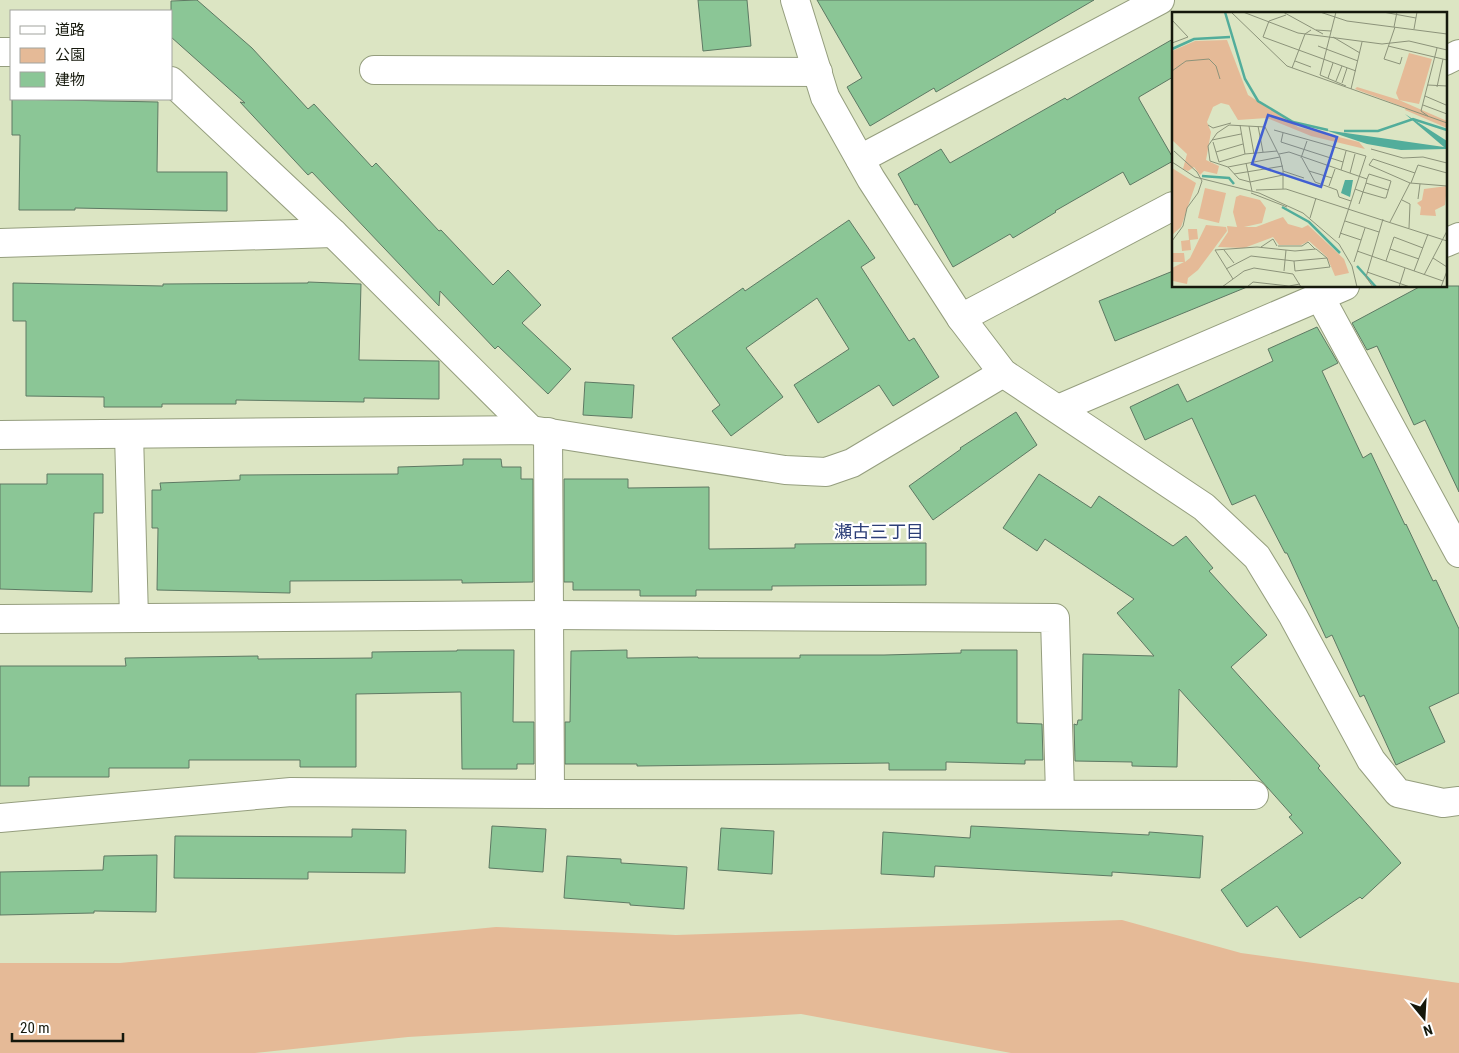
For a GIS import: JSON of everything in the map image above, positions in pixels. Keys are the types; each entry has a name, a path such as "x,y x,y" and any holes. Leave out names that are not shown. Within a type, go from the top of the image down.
{"street":[{"path":"795,0 825,97 871,179 961,318 1003,373 1204,507 1257,556 1293,616 1371,760 1398,793 1443,804 1459,801"},
{"path":"860,159 1160,0"},
{"path":"1446,60 1459,54"},
{"path":"374,70 818,72"},
{"path":"172,82 540,431 549,615 550,794"},
{"path":"961,318 1172,207"},
{"path":"0,243 333,233"},
{"path":"1446,243 1459,237"},
{"path":"1058,409 1340,288"},
{"path":"1320,297 1459,553"},
{"path":"0,435 540,431 785,470 826,472 852,463 1003,373"},
{"path":"130,434 134,618"},
{"path":"0,619 549,615 1055,618 1060,794"},
{"path":"0,818 291,792 1254,795"}],"green space":[{"path":"1122,920 1241,953 1459,983 1459,1053 1011,1053 801,1014 408,1037 255,1053 0,1053 0,963 120,963 496,927 676,935"}],"building":[{"path":"197,0 252,48 308,109 314,104 372,167 376,163 439,231 441,230 493,285 508,270 541,305 522,323 571,369 548,394 498,346 495,349 440,291 439,306 312,172 308,175 240,102 245,103 172,38 171,1"},
{"path":"698,0 747,0 751,46 703,51"},
{"path":"817,0 1094,0 936,92 934,88 870,126 847,87 862,78"},
{"path":"1172,40 1172,78 1139,97 1139,99 1172,156 1172,162 1130,185 1123,172 1055,211 1013,238 1010,234 953,267 898,174 941,149 950,163 1065,98 1067,100"},
{"path":"12,100 158,102 157,172 227,172 227,211 75,208 75,210 19,210 20,135 12,135"},
{"path":"849,220 875,258 861,267 909,341 914,338 939,377 893,406 879,385 818,423 794,385 849,349 817,298 746,348 783,397 731,436 712,411 720,405 672,338 743,288 745,291"},
{"path":"1172,271 1172,288 1245,288 1115,341 1099,301"},
{"path":"308,282 361,284 359,360 439,361 439,399 364,398 364,402 236,400 236,404 162,404 162,407 104,407 104,397 26,396 26,321 13,321 13,283 163,286 163,284"},
{"path":"1459,286 1459,492 1425,420 1414,425 1377,346 1367,350 1352,323 1417,288"},
{"path":"1317,327 1338,363 1322,371 1363,458 1371,453 1433,581 1436,580 1459,629 1459,693 1429,707 1445,742 1396,765 1364,695 1360,697 1332,635 1326,638 1287,553 1285,553 1255,495 1232,505 1192,418 1145,440 1130,407 1178,384 1187,402 1273,361 1268,349"},
{"path":"585,382 634,385 632,418 583,415"},
{"path":"1016,412 1037,445 933,520 909,486 960,448"},
{"path":"463,459 501,459 502,467 521,467 521,479 533,479 533,582 462,583 462,580 290,581 290,593 157,590 158,528 152,528 152,490 161,490 160,483 240,480 240,475 398,474 398,467 463,465"},
{"path":"47,474 103,474 103,513 94,513 92,592 0,589 0,484 47,484"},
{"path":"1039,474 1091,508 1099,496 1173,546 1186,536 1213,568 1209,571 1267,635 1231,667 1320,766 1318,768 1401,863 1362,899 1360,897 1300,938 1277,906 1247,927 1221,890 1303,833 1289,817 1292,815 1179,689 1177,767 1132,766 1132,762 1075,761 1074,724 1077,725 1078,720 1082,720 1083,654 1154,656 1117,613 1134,599 1045,539 1037,551 1003,528"},
{"path":"564,479 628,479 628,488 709,487 709,549 795,548 795,544 926,543 926,585 772,586 772,590 696,590 696,596 640,596 640,590 573,590 573,582 564,582"},
{"path":"514,650 513,722 534,722 534,764 517,764 517,769 462,769 461,692 356,694 356,767 300,767 300,760 189,760 189,768 109,768 109,777 29,777 29,786 0,786 0,666 126,666 125,658 258,656 258,659 372,658 372,652"},
{"path":"627,650 627,658 800,658 800,655 884,655 961,653 961,650 1017,650 1017,723 1042,724 1043,760 1025,760 1025,764 946,762 946,770 889,770 889,763 637,766 637,764 565,764 565,722 570,722 571,651"},
{"path":"492,826 546,829 543,872 489,868"},
{"path":"971,826 1149,835 1149,832 1203,836 1200,878 1112,872 1112,876 935,866 934,877 881,874 883,832 970,838"},
{"path":"721,828 774,831 772,874 718,870"},
{"path":"352,829 406,830 405,873 308,872 308,879 174,878 175,836 352,837"},
{"path":"157,855 156,912 94,911 94,913 0,915 0,872 103,870 104,856"},
{"path":"567,856 621,859 621,863 687,867 684,909 564,898"}],"district":[{"name":"瀬古三丁目","path":"879,531"}]}
